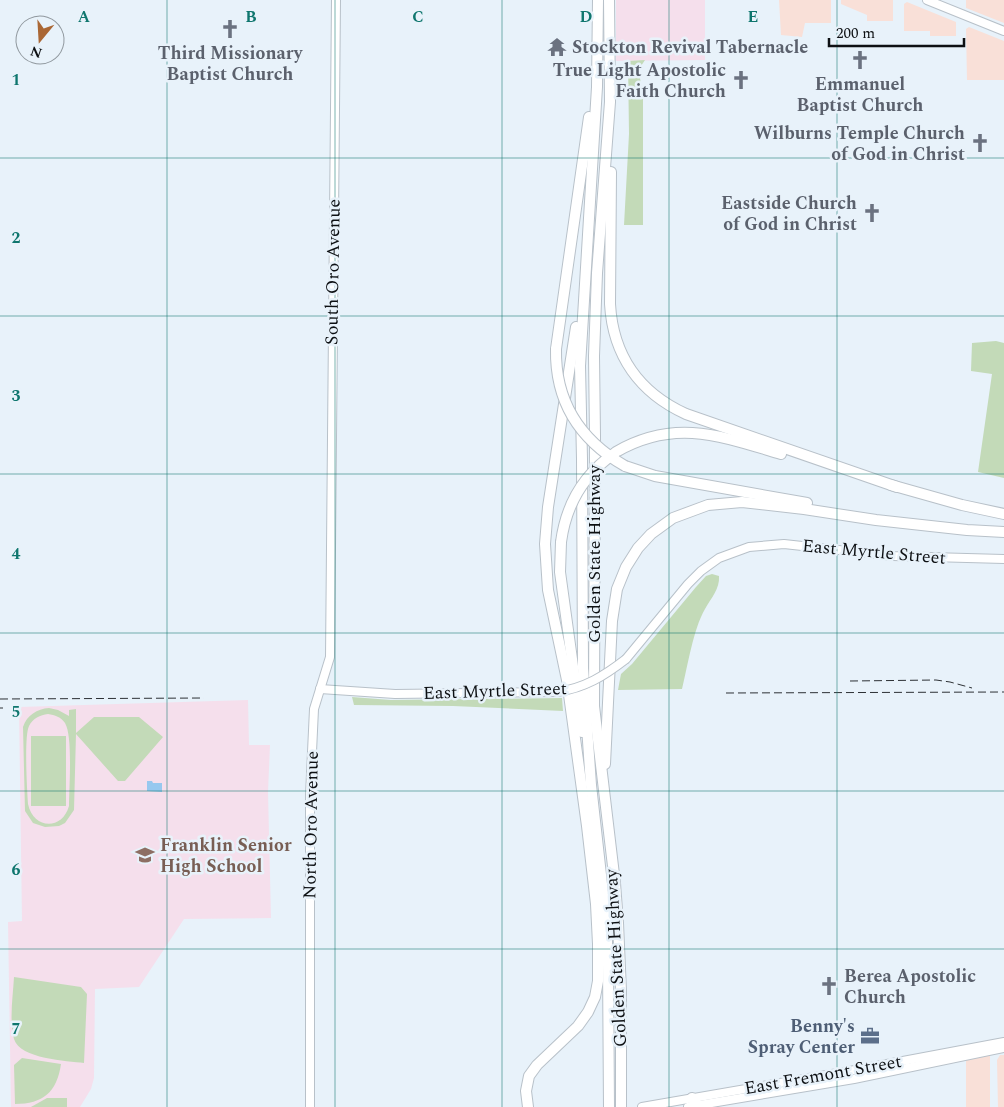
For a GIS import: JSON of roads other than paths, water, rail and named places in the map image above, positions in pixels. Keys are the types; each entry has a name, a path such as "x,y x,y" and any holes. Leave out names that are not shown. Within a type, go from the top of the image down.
{"highway":[{"name":"Golden State Highway","path":"609,0 610,102 596,296 594,356 594,706 619,931 621,1107"},
{"name":"Golden State Highway","path":"598,5 595,135 580,366 584,668 591,785 607,928 609,1107"},
{"path":"598,5 589,122 556,349 556,365 560,386 570,413 588,438 605,454 625,466 655,476 918,524"},
{"path":"610,102 612,134 611,314 618,344 635,375 660,400 686,414 897,486"},
{"path":"528,1107 526,1092 529,1076 537,1065 578,1026 588,1012 595,997 598,981 596,904 587,826 567,680 548,590 545,544 548,506 577,320 579,310 583,306"},
{"path":"590,759 581,730 560,572 561,542 567,516 578,491 595,470 616,452 635,442 662,434 695,432 748,444 962,505 1004,514"},
{"path":"603,790 607,686 617,589 626,567 638,548 651,534 666,523 683,513 708,505 730,502 804,509 876,520 1003,532"},
{"path":"621,1086 626,1107"}],"street":[{"name":"South Oro Avenue","path":"331,545 336,0"},
{"path":"927,0 1004,31"},
{"name":"East Myrtle Street","path":"320,689 395,694 557,692 575,688 600,678 626,659 698,574 719,558 749,546 784,544 894,556 1004,559"},
{"name":"North Oro Avenue","path":"310,1107 310,795 314,709 330,657 331,545"},
{"name":"East Fremont Street","path":"814,1082 1004,1042"},
{"name":"East Fremont Street","path":"642,1107 693,1105 1004,1048"}],"water":[{"path":"147,781 162,783 162,792 147,791"}],"railway":[{"path":"850,681 936,680 972,688"},
{"path":"726,693 1004,692"},
{"path":"0,699 204,698"}],"place":[{"name":"Third Missionary Baptist Church","path":"230,29"},
{"name":"Stockton Revival Tabernacle","path":"557,47"},
{"name":"Emmanuel Baptist Church","path":"860,60"},
{"name":"True Light Apostolic Faith Church","path":"741,80"},
{"name":"Wilburns Temple Church of God in Christ","path":"980,143"},
{"name":"Eastside Church of God in Christ","path":"872,213"},
{"name":"Franklin Senior High School","path":"145,855"},
{"name":"Berea Apostolic Church","path":"829,986"},
{"name":"Benny's Spray Center","path":"870,1036"}]}
